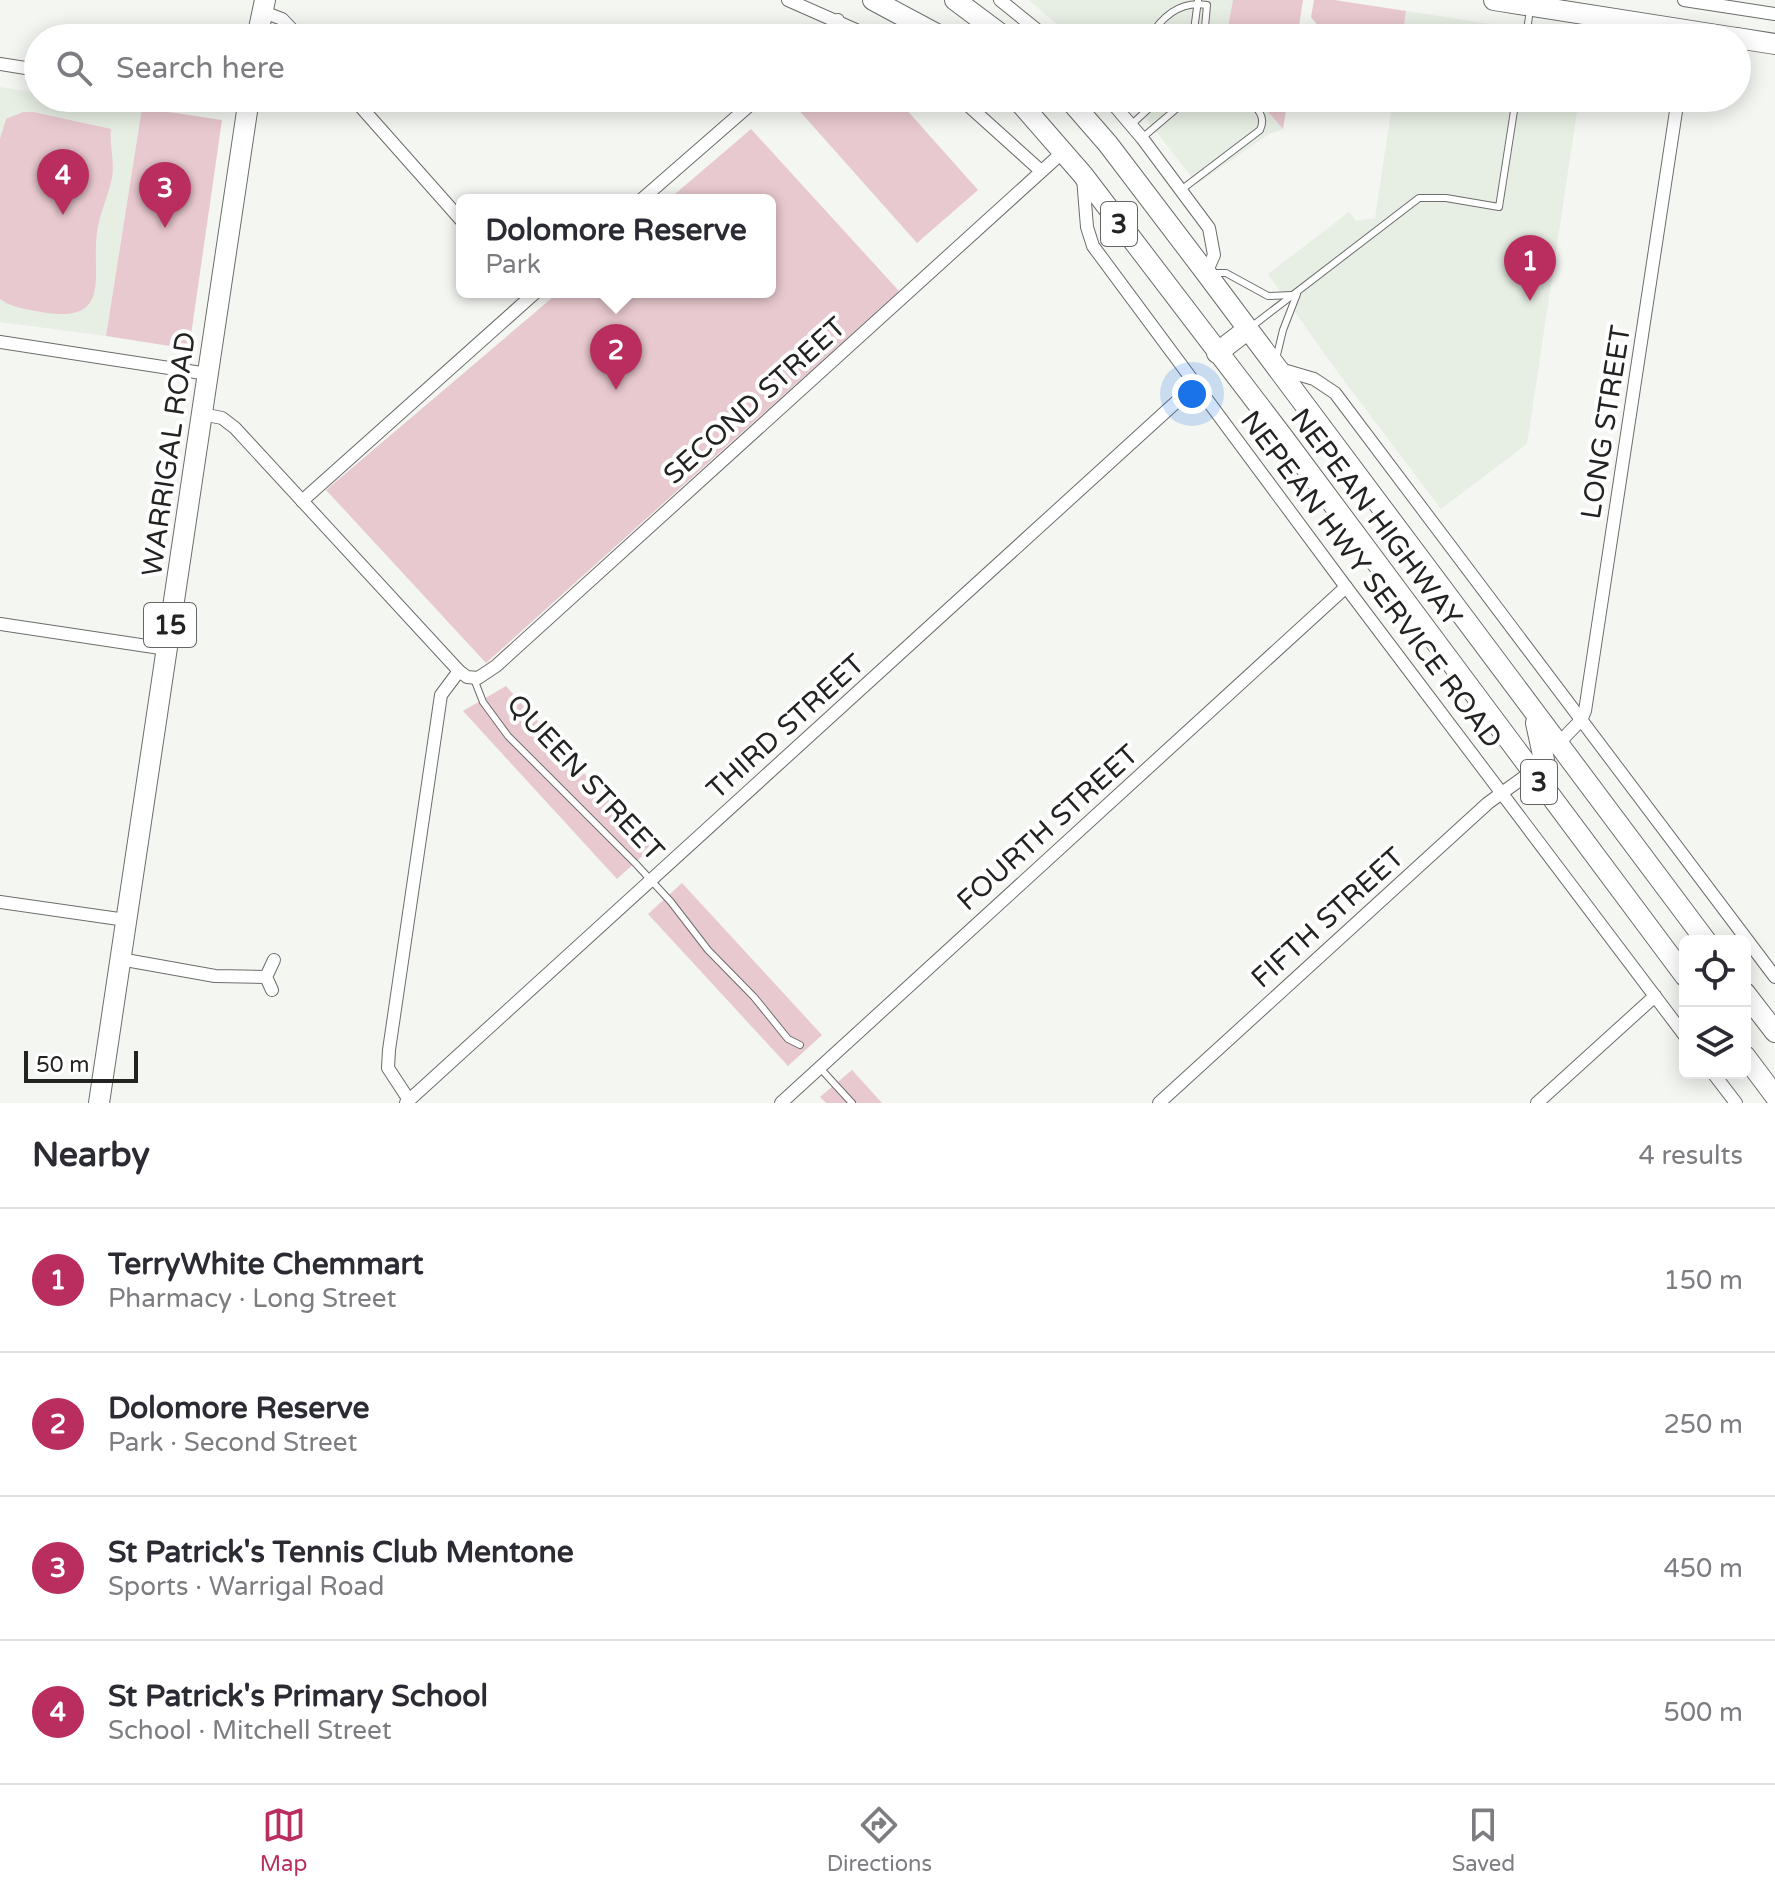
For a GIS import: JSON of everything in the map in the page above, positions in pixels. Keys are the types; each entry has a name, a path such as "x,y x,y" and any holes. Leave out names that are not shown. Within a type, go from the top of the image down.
{"main road":[{"path":"873,0 918,24"},
{"path":"955,0 987,24"},
{"path":"1494,0 1632,24"},
{"path":"259,24 261,4"},
{"path":"1751,40 1775,44"},
{"name":"WARRIGAL ROAD","path":"99,1103 246,112"},
{"name":"NEPEAN HIGHWAY","path":"1029,112 1083,175 1283,437 1679,968"},
{"name":"NEPEAN HIGHWAY","path":"1080,112 1206,273 1701,935"},
{"path":"1217,353 1248,329"},
{"path":"1531,772 1544,760 1533,712"},
{"path":"1751,1001 1775,1032"},
{"path":"1751,1064 1775,1096"}],"street":[{"path":"788,0 846,24"},
{"path":"1000,0 1029,24"},
{"path":"1684,0 1775,14"},
{"path":"261,4 287,24"},
{"path":"835,24 838,20"},
{"path":"0,64 24,68"},
{"path":"365,112 456,214"},
{"path":"648,194 742,112"},
{"path":"976,112 1041,171"},
{"path":"1120,112 1211,234 1214,257 1206,273"},
{"name":"LONG STREET","path":"1581,720 1590,680 1676,112"},
{"name":"SECOND STREET","path":"474,679 496,666 1064,151"},
{"name":"NEPEAN HWY SERVICE ROAD","path":"1083,175 1087,227 1093,246 1679,1028"},
{"path":"302,501 526,298"},
{"path":"0,342 208,374"},
{"name":"NEPEAN HWY SERVICE ROAD","path":"1276,367 1314,379 1335,393 1775,977"},
{"name":"THIRD STREET","path":"408,1101 1196,384"},
{"name":"QUEEN STREET","path":"202,414 230,422 459,671 474,679"},
{"name":"FOURTH STREET","path":"781,1103 1346,587"},
{"path":"0,624 167,649"},
{"path":"408,1101 388,1068 389,1050 441,695 459,671"},
{"path":"1558,744 1581,720"},
{"name":"FIFTH STREET","path":"1159,1103 1501,791 1531,772"},
{"path":"0,902 126,920"},
{"path":"120,959 215,976 266,977"},
{"path":"272,990 266,977 274,960"},
{"path":"1537,1103 1655,996"},
{"path":"1718,1079 1736,1103"}],"lane":[{"path":"1159,24 1171,6 1178,2 1201,1 1207,5 1206,24"},
{"path":"1196,24 1201,1"},
{"path":"1528,24 1531,6"},
{"path":"1131,125 1145,112"},
{"path":"1142,138 1173,112"},
{"path":"1181,190 1260,130 1263,124 1258,112"},
{"path":"1248,329 1419,198 1446,198 1499,207 1514,112"},
{"path":"1206,273 1226,273 1268,296 1295,293"},
{"path":"1276,367 1283,330 1295,293"},
{"name":"QUEEN STREET","path":"474,679 483,702 508,736 570,795 651,880 708,950 754,997 788,1039 800,1045"},
{"path":"820,1068 852,1103"}],"shaded area":[{"path":"1029,0 1233,0 1229,24 1057,24"},
{"path":"1233,0 1303,0 1299,24 1229,24"},
{"path":"1314,0 1406,11 1404,24 1316,24 1311,17"},
{"path":"1406,11 1490,24 1404,24"},
{"path":"0,87 24,91 24,112 141,112 106,336 0,322"},
{"path":"23,112 111,129 113,172 97,232 94,293 89,304 80,311 64,314 41,312 0,299 0,139 6,119"},
{"path":"141,112 169,112 222,120 189,349 106,336"},
{"path":"800,112 908,112 978,190 917,243"},
{"path":"1141,112 1268,112 1283,129 1269,134 1197,184"},
{"path":"1268,112 1286,112 1283,129"},
{"path":"1391,112 1577,112 1527,444 1441,509 1268,274 1349,212 1356,221 1375,218"},
{"path":"751,129 899,291 486,663 326,490 552,298 776,298 776,194 675,194"},
{"path":"506,686 651,848 617,879 463,711"},
{"path":"682,883 822,1035 788,1066 648,914"},
{"path":"852,1070 882,1103 826,1103 820,1097"}],"place":[{"name":"St Patrick's Primary School","path":"63,215"},
{"name":"St Patrick's Tennis Club Mentone","path":"165,228"},
{"name":"TerryWhite Chemmart","path":"1530,301"},
{"name":"Dolomore Reserve","path":"616,390"}]}
